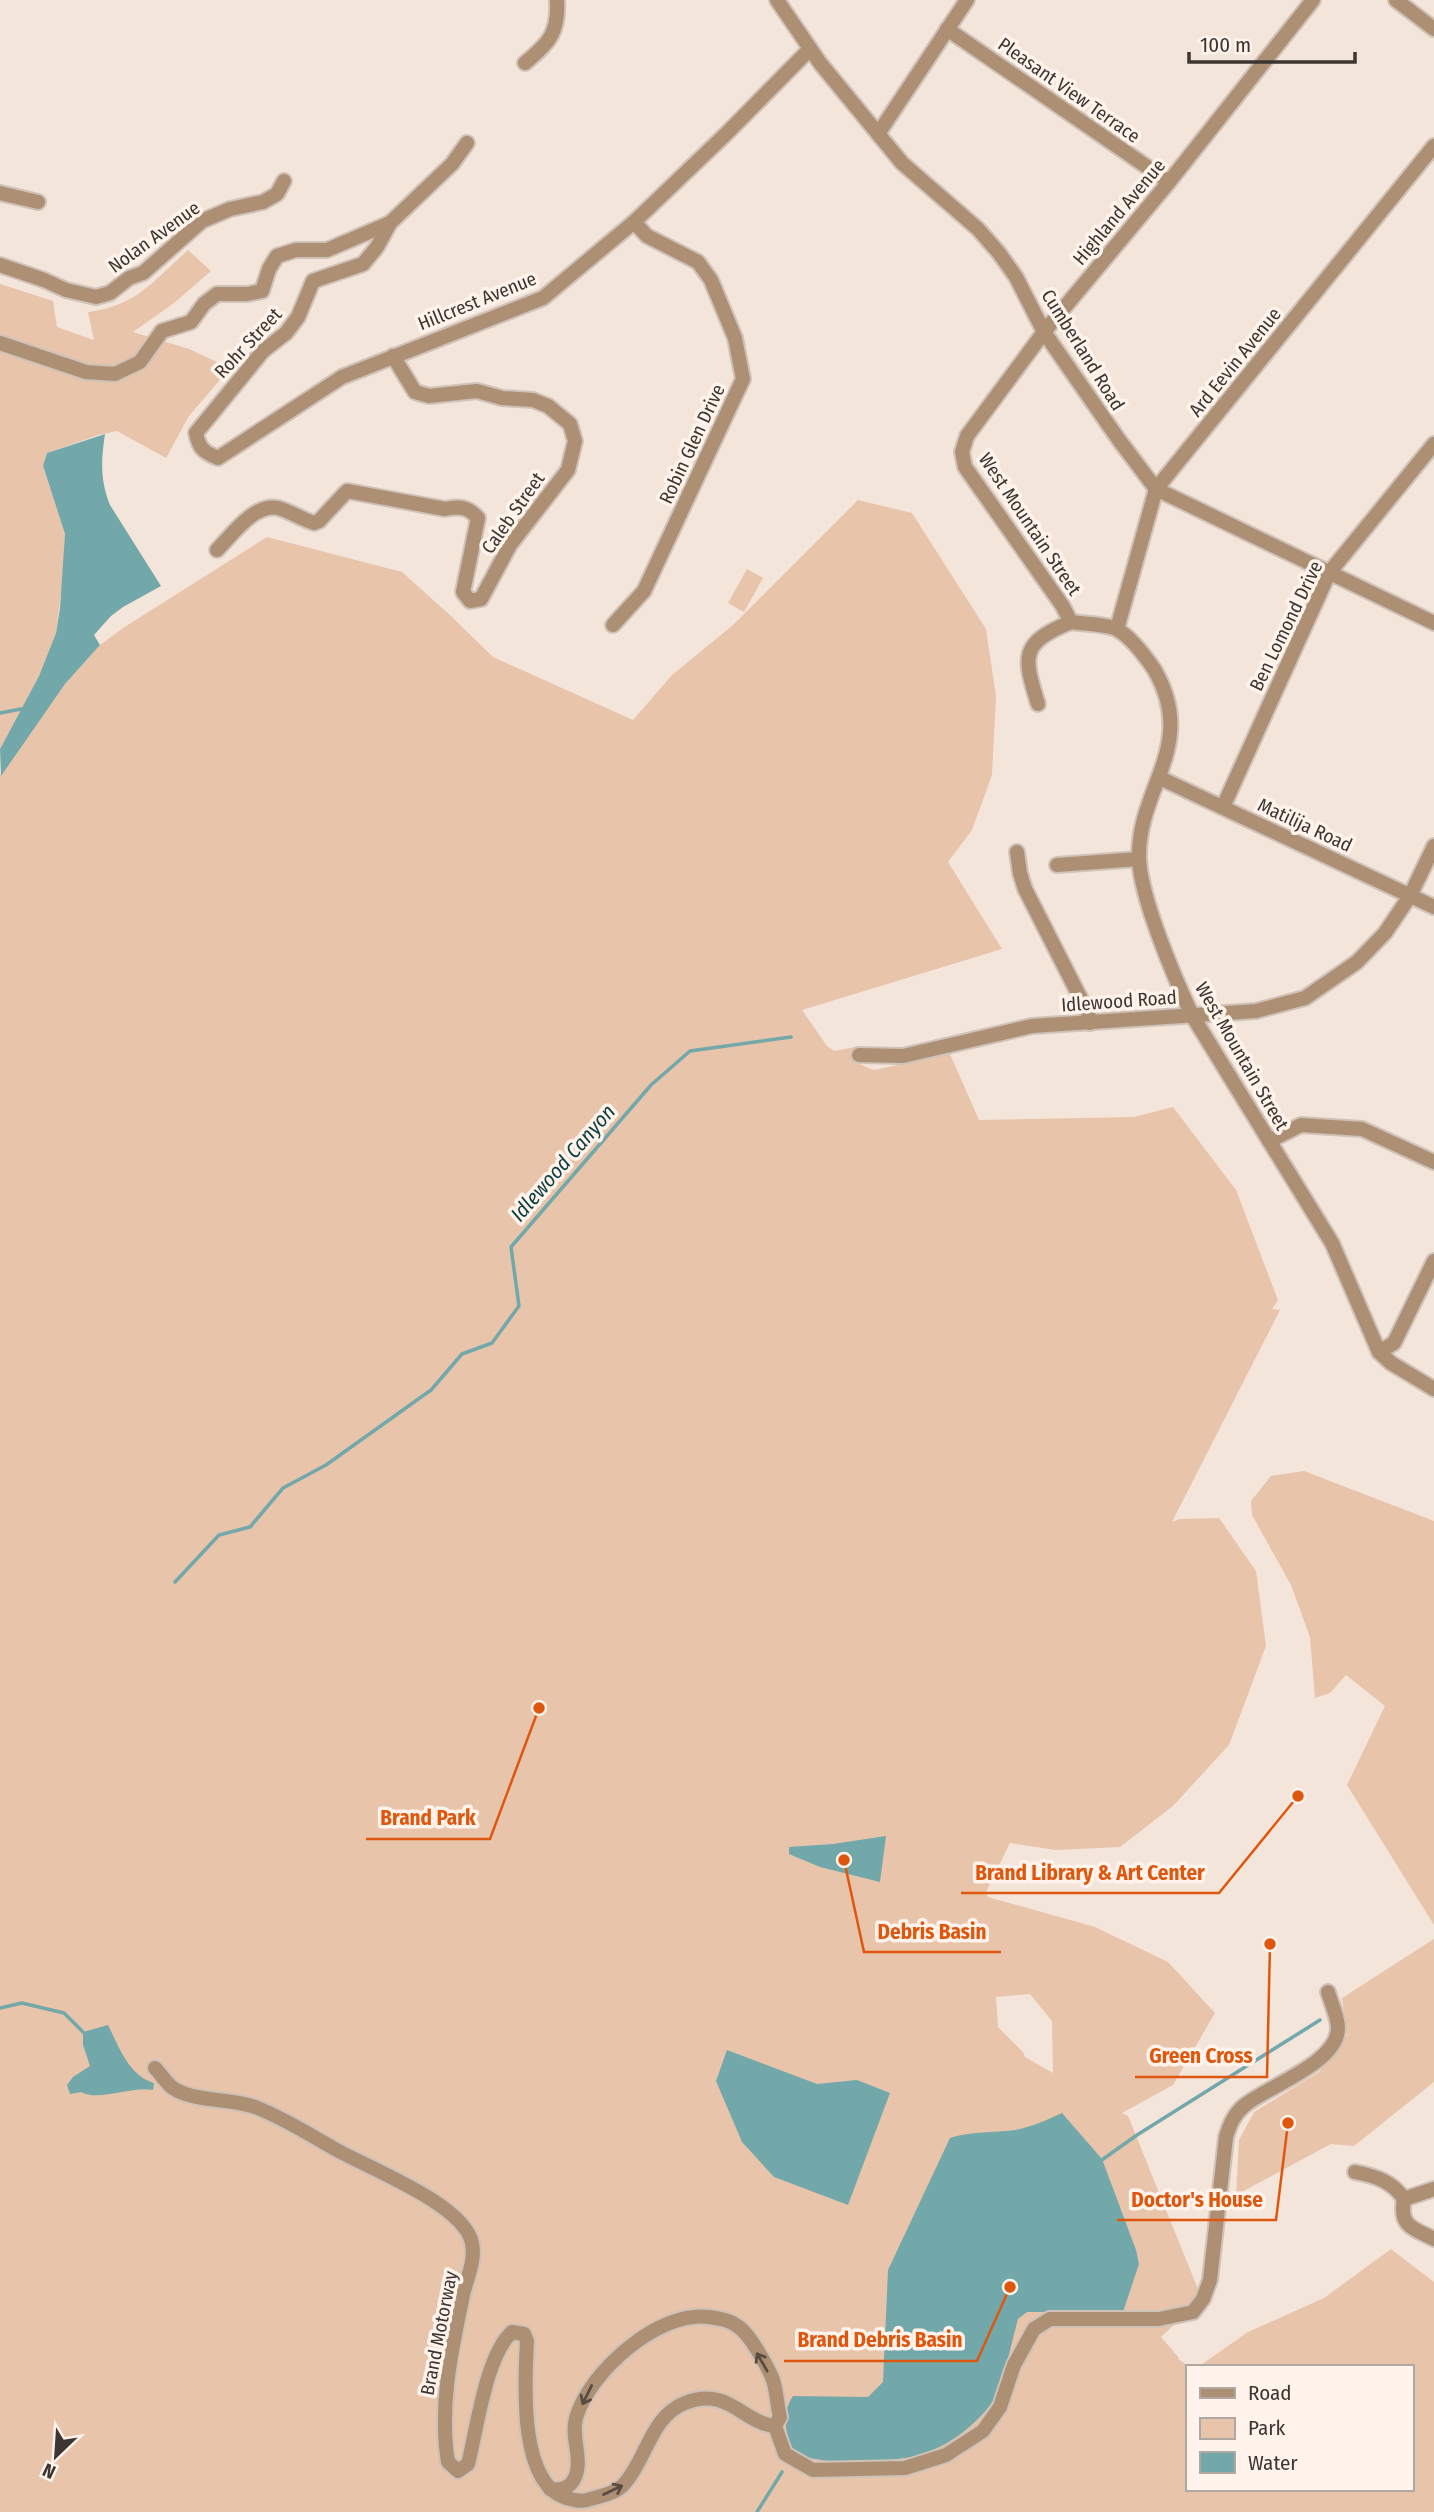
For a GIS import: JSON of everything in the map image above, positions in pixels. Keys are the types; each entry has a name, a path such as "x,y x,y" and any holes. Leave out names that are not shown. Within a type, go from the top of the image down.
{"street":[{"path":"525,63 548,44 556,25 556,0"},
{"name":"Cumberland Road","path":"777,0 810,49 902,163 978,229 999,253 1016,277 1044,332 1156,489 1434,623"},
{"path":"878,134 967,0"},
{"name":"Highland Avenue","path":"962,452 967,436 1044,332 1169,182 1313,0"},
{"path":"1396,0 1434,29"},
{"name":"Pleasant View Terrace","path":"947,29 1169,182"},
{"name":"Hillcrest Avenue","path":"218,458 342,377 543,298 634,222 810,49"},
{"name":"Rohr Street","path":"218,458 204,453 198,444 196,433 263,352 286,333 298,317 313,281 363,264 377,247 390,223 452,164 467,142"},
{"name":"Ard Eevin Avenue","path":"1117,629 1156,489 1434,146"},
{"name":"Nolan Avenue","path":"0,265 66,290 96,297 110,293 129,278 143,272 202,220 230,209 263,202 277,194 284,181"},
{"path":"0,193 38,202"},
{"name":"Robin Glen Drive","path":"613,625 644,592 743,379 735,338 711,280 698,262 648,236 634,222"},
{"path":"0,343 86,372 115,374 140,362 162,331 191,322 204,304 217,294 262,291 269,269 277,256 296,250 327,250 390,223"},
{"name":"Caleb Street","path":"217,550 247,519 267,507 281,509 314,523 347,491 445,509 458,506 470,509 478,519 463,592 470,601 481,599 510,545 568,470 575,441 570,424 554,411 533,400 502,398 477,391 429,396 415,392 393,356"},
{"name":"Ben Lomond Drive","path":"1223,807 1329,573 1434,444"},
{"name":"West Mountain Street","path":"962,452 965,467 1062,605 1071,622 1117,629 1146,656 1165,689 1172,727 1160,778 1147,815 1139,859 1150,908 1192,1015 1332,1243 1379,1352"},
{"path":"1038,704 1027,659 1040,639 1071,622"},
{"name":"Matilija Road","path":"1160,778 1434,907"},
{"name":"Idlewood Road","path":"859,1055 903,1056 1032,1026 1256,1011 1305,998 1357,962 1385,933 1410,896 1434,846"},
{"path":"1017,852 1025,889 1088,1013 1090,1023"},
{"path":"1057,865 1139,859"},
{"path":"1269,1142 1301,1125 1362,1129 1434,1162"},
{"path":"1434,1261 1394,1343 1379,1352 1391,1363 1434,1389"},
{"path":"550,2489 560,2490 570,2486 578,2470 574,2439 576,2418 590,2387 629,2348 669,2322 696,2315 730,2320 747,2334 773,2380 779,2417 775,2426 785,2454 813,2470 905,2468 946,2455 984,2431 1000,2407 1023,2346 1034,2329 1049,2319 1159,2319 1193,2312 1203,2299 1210,2280 1226,2137 1232,2118 1245,2105 1319,2060 1335,2042 1339,2027 1328,1992"},
{"name":"Brand Motorway","path":"155,2068 173,2088 200,2097 252,2105 295,2124 336,2150 371,2166 449,2211 467,2231 472,2243 472,2257 462,2296 444,2402 444,2436 448,2462 458,2471 468,2464 494,2360 502,2341 512,2332 518,2332 524,2334 527,2341 525,2393 528,2433 540,2473 550,2489"},
{"path":"1355,2172 1385,2180 1399,2191 1404,2199 1405,2221 1410,2227 1434,2239"},
{"path":"1404,2199 1434,2189"},
{"path":"550,2489 558,2495 579,2502 616,2491 626,2482 658,2426 670,2412 685,2403 706,2398 734,2405 765,2425 775,2426"}],"green space":[{"path":"188,250 211,271 174,303 133,332 189,349 230,368 189,416 166,458 117,431 47,453 43,467 65,534 56,633 39,676 0,749 0,284 53,301 57,327 94,340 88,312 105,309 132,298 154,282"},
{"path":"858,500 912,513 986,629 996,696 992,775 972,830 948,862 1002,949 802,1010 827,1046 834,1051 855,1047 857,1063 874,1070 950,1054 979,1120 1134,1117 1173,1107 1236,1190 1278,1300 1272,1309 1280,1310 1172,1522 1179,1519 1219,1518 1256,1571 1266,1646 1229,1745 1173,1806 1120,1847 1056,1850 1010,1843 986,1892 988,1897 1095,1927 1168,1962 1215,2013 1173,2085 1122,2113 1128,2116 1202,2299 1161,2337 1178,2359 1187,2365 1186,2491 1413,2491 1413,2365 1201,2365 1248,2332 1324,2298 1391,2249 1434,2282 1434,2512 0,2512 0,775 65,684 100,645 267,537 402,572 493,657 633,720 672,675 732,626","holes":["1030,1994 1052,2021 1053,2073 1025,2057 998,2027 996,1997"]},
{"path":"747,569 763,578 744,612 728,603"},
{"path":"1304,1471 1434,1521 1434,1925 1347,1785 1385,1706 1346,1675 1330,1693 1315,1698 1310,1637 1291,1585 1252,1515 1251,1501 1271,1476"},
{"path":"1434,1939 1434,2082 1354,2146 1331,2144 1236,2195 1239,2140 1254,2112 1319,2072 1347,2035 1342,1998"}],"water":[{"path":"105,434 102,470 110,505 161,586 123,607 94,635 100,645 65,684 1,776 0,749 39,676 56,633 60,608 65,534 43,466 47,453"},
{"path":"886,1836 880,1882 820,1867 789,1854 789,1847"},
{"path":"108,2025 126,2060 138,2074 154,2083 153,2090 106,2095 88,2095 81,2092 70,2094 67,2085 73,2077 90,2066 83,2045 83,2032"},
{"path":"727,2050 817,2084 857,2080 890,2093 848,2205 774,2177 742,2142 716,2081"},
{"path":"1062,2113 1102,2159 1136,2250 1139,2264 1123,2312 1027,2312 1018,2319 1004,2374 993,2401 963,2432 926,2453 899,2459 859,2462 819,2460 795,2451 785,2423 786,2411 793,2396 868,2397 883,2382 888,2270 950,2138 1021,2129"}],"waterway":[{"path":"0,713 21,709"},
{"name":"Idlewood Canyon","path":"175,1582 219,1535 250,1527 283,1488 326,1465 431,1390 462,1354 492,1343 519,1306 511,1247 651,1085 690,1051 791,1037"},
{"path":"0,2008 22,2003 64,2013 83,2032"},
{"path":"1099,2162 1137,2135 1320,2020"},
{"path":"757,2512 782,2472"}],"place":[{"name":"Brand Park","path":"539,1708"},
{"name":"Brand Library & Art Center","path":"1298,1796"},
{"name":"Debris Basin","path":"844,1860"},
{"name":"Green Cross","path":"1270,1944"},
{"name":"Doctor's House","path":"1288,2123"},
{"name":"Brand Debris Basin","path":"1010,2287"}]}
